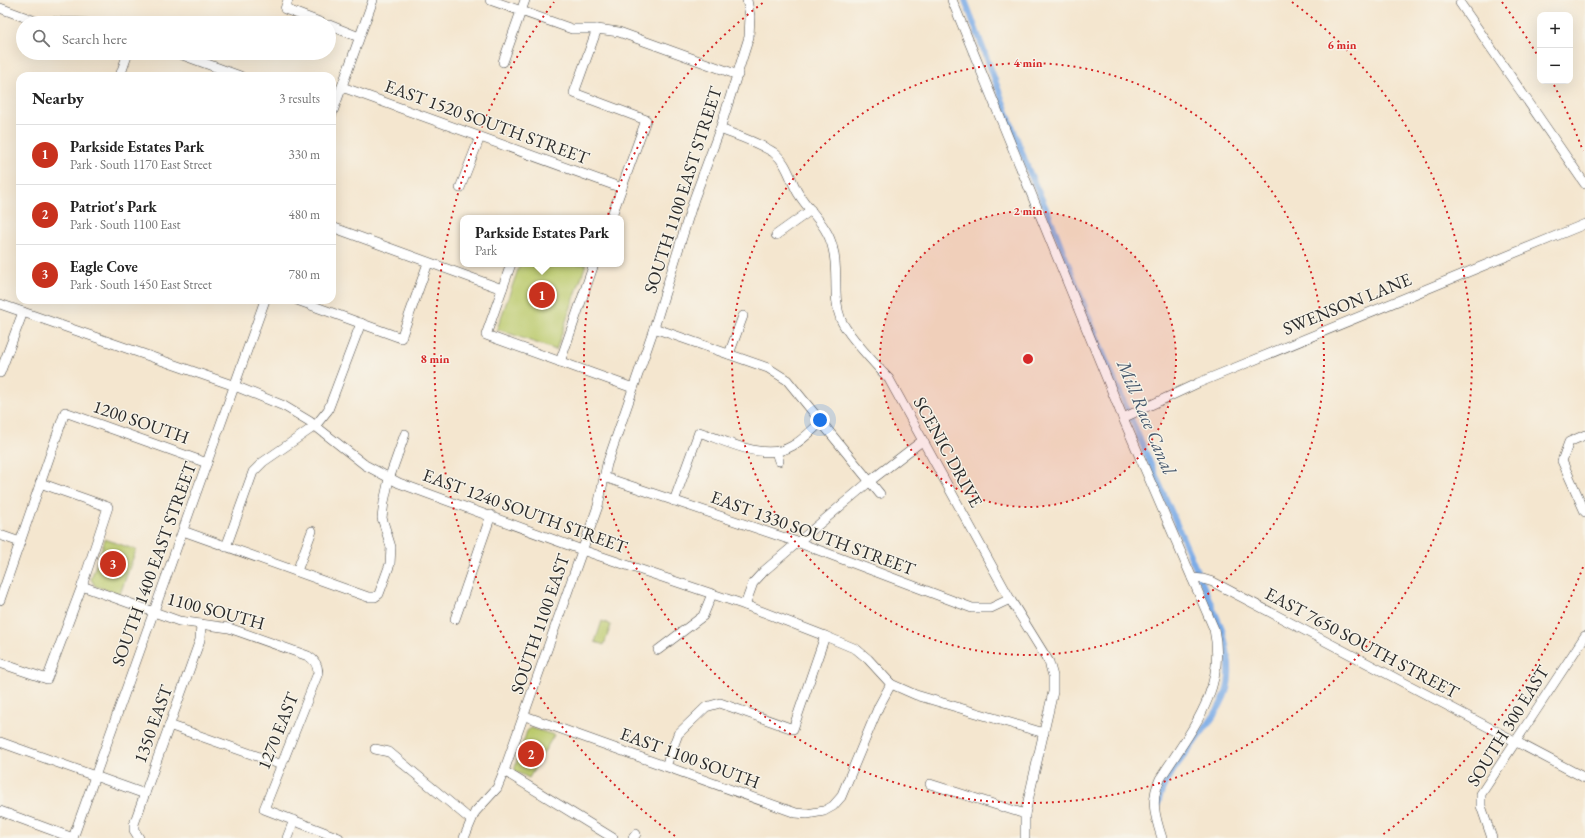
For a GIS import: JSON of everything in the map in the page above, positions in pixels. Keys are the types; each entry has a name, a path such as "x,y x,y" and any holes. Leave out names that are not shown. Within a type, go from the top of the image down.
{"street":[{"path":"288,0 285,9 304,16"},
{"path":"336,103 372,0"},
{"path":"490,0 572,29 597,29 619,32 738,74"},
{"path":"503,62 525,0"},
{"name":"SOUTH 1100 EAST STREET","path":"633,388 654,328 694,199 720,129 749,37 750,16 747,0"},
{"path":"952,0 1127,416 1198,579 1214,629 1217,645 1217,669 1212,692 1206,707 1157,785 1154,806 1162,838"},
{"path":"1460,3 1585,184"},
{"path":"0,8 22,16"},
{"path":"336,28 360,37"},
{"path":"597,29 574,93 646,120 612,215"},
{"path":"121,72 126,60"},
{"path":"195,60 229,72"},
{"name":"EAST 1520 SOUTH STREET","path":"342,86 622,188"},
{"name":"SCENIC DRIVE","path":"720,129 759,144 774,153 785,166 798,193 820,220 834,249 836,271 835,294 842,322 868,356 889,379 1010,599 1049,662 1053,676 1053,692 1026,814 1026,838"},
{"path":"460,188 480,137"},
{"path":"776,235 811,210"},
{"name":"SWENSON LANE","path":"1127,416 1198,383 1585,224"},
{"path":"336,228 502,289"},
{"path":"308,304 401,338 428,262"},
{"path":"510,267 486,335 633,388"},
{"path":"560,362 593,267"},
{"name":"EAST 1240 SOUTH STREET","path":"0,304 235,386 284,406 315,426 352,456 389,478 582,550 712,594 825,636 856,649 868,659 891,684 916,695 1044,733"},
{"name":"SOUTH 1400 EAST STREET","path":"73,838 264,304"},
{"path":"0,373 22,312"},
{"path":"729,354 743,316"},
{"path":"226,547 253,472 263,462 315,426 328,410 361,323"},
{"path":"654,328 768,368 787,380 880,494"},
{"name":"SOUTH 1100 EAST","path":"464,838 475,812 497,788 504,771 598,506 607,464 633,388"},
{"name":"1200 SOUTH","path":"40,483 64,412 207,463"},
{"path":"674,501 699,432 757,451 776,452 792,446 821,422"},
{"path":"183,531 368,597 375,597 379,594 390,564 391,547 382,518 389,478 405,434"},
{"path":"1585,435 1569,442 1562,461 1585,512"},
{"path":"745,606 753,583 797,542 870,481 922,441"},
{"path":"776,452 779,462"},
{"name":"EAST 1330 SOUTH STREET","path":"604,477 797,542 978,610 991,608 1010,599"},
{"path":"0,600 40,483 108,507 82,586 46,679 0,663"},
{"path":"455,619 491,515"},
{"path":"298,571 312,531"},
{"path":"0,535 20,542"},
{"name":"EAST 7650 SOUTH STREET","path":"1198,579 1213,582 1585,778"},
{"name":"1100 SOUTH","path":"82,586 179,621 229,628 308,656 316,664"},
{"path":"658,650 703,616 712,594"},
{"name":"1350 EAST","path":"137,836 134,824 200,640 201,624"},
{"path":"666,766 678,734 706,707 720,703 793,729 825,636"},
{"name":"SOUTH 300 EAST","path":"1492,838 1481,806 1481,794 1585,636"},
{"name":"1270 EAST","path":"294,820 264,809 318,673 316,664"},
{"name":"EAST 1100 SOUTH","path":"524,716 796,813 813,814 828,809 838,802 845,791 879,706 891,684"},
{"path":"169,725 282,765"},
{"path":"0,742 145,794"},
{"path":"375,749 389,752 471,820"},
{"path":"504,771 613,838"},
{"path":"930,784 1026,814"},
{"path":"0,811 73,838"},
{"path":"287,838 294,820 339,838"}],"green space":[{"path":"519,267 585,267 556,350 497,329"},
{"path":"105,539 136,550 120,594 95,586 91,579"},
{"path":"602,621 611,625 604,645 595,642"},
{"path":"531,728 554,735 529,778 515,771 515,766 527,731"}],"waterway":[{"name":"Mill Race Canal","path":"965,0 1029,171 1049,215 1105,358 1224,636 1229,668 1226,692 1212,719 1169,776 1161,792 1158,804"}],"place":[{"name":"Parkside Estates Park","path":"542,295"},
{"name":"Eagle Cove","path":"113,564"},
{"name":"Patriot's Park","path":"531,754"}]}
